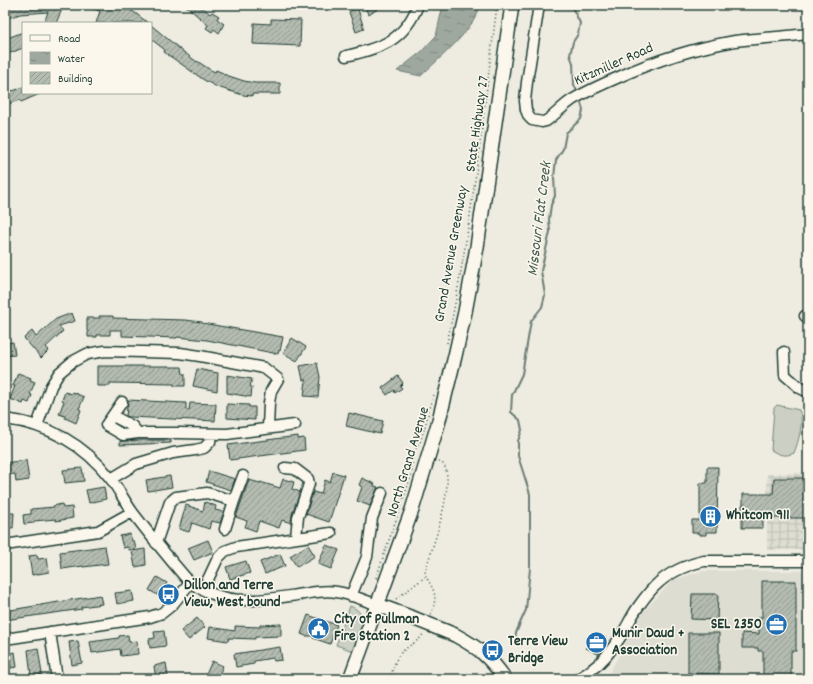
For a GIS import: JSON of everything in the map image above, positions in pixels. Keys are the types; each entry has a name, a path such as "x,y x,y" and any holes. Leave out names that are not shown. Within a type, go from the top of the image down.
{"main road":[{"name":"State Highway 27","path":"477,247 512,5"},
{"name":"North Grand Avenue","path":"350,679 412,510 438,424 465,312 477,247"},
{"path":"378,605 455,635 477,648 489,658 505,679"}],"street":[{"path":"346,56 375,49 394,39 410,22 418,5"},
{"name":"Kitzmiller Road","path":"539,5 524,101 529,117 532,120 542,122 546,121 572,100 600,85 665,58 707,47 735,42 808,34"},
{"path":"37,426 51,386 59,373 72,362 87,354 106,351 180,353 264,368 278,378 271,391 268,428"},
{"path":"784,352 785,375 800,388 808,392"},
{"path":"122,402 104,428 123,435 138,433 227,434 295,425"},
{"path":"113,416 132,426 138,433"},
{"path":"5,419 17,420 37,426 65,438 84,451 111,479 132,512 190,583 203,590 219,597 237,600 255,600 316,592 337,592 378,605"},
{"path":"111,479 136,464 173,454 204,448 210,442 211,434"},
{"path":"285,468 295,469 308,479 309,482 298,517 296,537"},
{"path":"225,529 243,476"},
{"path":"156,543 170,502 176,497 206,493 234,501"},
{"path":"351,596 367,557 372,518 382,493"},
{"path":"5,545 98,530 132,512"},
{"path":"203,590 218,558 225,550 296,537 331,533"},
{"path":"578,679 600,663 615,646 638,606 656,585 677,570 704,561 808,561"},
{"path":"5,638 150,617 162,613 172,606 190,583"},
{"path":"50,632 57,679"}],"path":[{"name":"Grand Avenue Greenway","path":"446,349 470,213 497,5"},
{"path":"375,581 409,482 412,471 413,454 422,440 434,395"},
{"path":"396,599 425,577 425,571 443,513 446,496 446,472 443,464 435,460"}],"shaded area":[{"path":"777,405 799,410 801,414 799,438 794,453 788,455 782,455 771,450 774,408"},
{"path":"808,419 808,550 767,550 767,474 804,473 803,420"},
{"path":"703,571 804,571 805,679 607,679 643,612 673,580"},
{"path":"350,606 357,610 363,620 361,632 353,651 336,645"}],"water":[{"path":"443,5 480,5 477,14 464,34 421,76 397,71 421,52 436,36"}],"building":[{"path":"5,5 64,5 56,22 44,22 48,12 20,14 5,19"},
{"path":"86,5 117,5 134,12 147,22 96,22 100,11 86,7"},
{"path":"185,5 200,5 210,14 212,12 219,16 217,19 224,24 219,33 214,29 212,32 206,28 208,25"},
{"path":"366,5 383,5 369,15 364,7"},
{"path":"358,9 364,29 356,32 349,12"},
{"path":"271,19 301,20 300,46 253,44 254,23 271,24"},
{"path":"152,26 181,50 209,69 215,72 216,70 244,81 255,83 280,83 280,94 252,94 252,96 243,95 217,87 204,80 164,52 165,50 152,40"},
{"path":"22,32 22,48 5,55 5,39"},
{"path":"22,87 22,94 40,94 21,102 20,100 5,105 5,93 12,90 13,91"},
{"path":"72,313 75,321 59,326 63,331 46,347 49,350 41,358 24,338 32,331 36,337 56,319"},
{"path":"99,316 113,316 113,318 185,320 283,337 278,354 207,340 177,337 122,336 122,330 110,330 110,335 88,337 87,318 100,318"},
{"path":"292,338 306,347 297,361 283,353"},
{"path":"13,342 15,355 5,356 5,343"},
{"path":"317,363 320,377 318,397 304,396 306,380 303,380 300,366"},
{"path":"97,366 182,367 183,374 185,374 185,386 174,386 174,384 110,383 110,386 97,386"},
{"path":"197,369 218,373 217,391 193,386"},
{"path":"18,373 31,378 30,380 35,382 30,394 32,395 29,403 24,401 23,404 10,399"},
{"path":"227,375 252,379 250,386 252,387 251,397 227,393"},
{"path":"398,376 403,383 400,386 402,388 395,393 394,390 387,395 382,388"},
{"path":"65,392 71,394 72,392 84,397 79,409 81,410 76,423 59,414 64,401 62,400"},
{"path":"128,400 186,403 186,410 189,410 190,403 216,404 215,421 129,417 126,416"},
{"path":"227,404 249,405 249,407 255,407 255,420 227,418"},
{"path":"349,413 383,421 380,434 346,426"},
{"path":"298,436 298,439 304,438 305,450 230,460 228,445"},
{"path":"171,440 171,443 120,445 120,441"},
{"path":"26,460 29,480 16,482 15,474 5,475 5,463"},
{"path":"707,467 718,467 717,532 706,532 706,535 700,535 700,533 692,533 692,520 700,520 700,483 707,483"},
{"path":"82,468 84,481 65,483 63,470"},
{"path":"209,471 235,479 231,490 206,482"},
{"path":"333,472 344,475 329,522 306,514 313,492 321,494 325,480 330,482"},
{"path":"170,476 172,487 148,491 146,480"},
{"path":"362,478 378,487 370,506 357,501 362,487 359,485"},
{"path":"774,478 808,478 808,518 763,518 763,528 742,528 743,494 773,494"},
{"path":"283,479 294,482 292,489 300,492 292,515 291,523 282,520 279,528 259,521 256,531 245,527 247,521 236,517 249,480 280,488"},
{"path":"104,487 106,499 89,503 86,490"},
{"path":"205,502 216,506 215,510 224,512 220,523 211,521 209,529 192,523 189,532 179,529 186,505 203,511"},
{"path":"62,504 63,508 72,507 73,518 56,521 56,519 34,521 34,523 24,524 23,515 31,514 31,509 54,507 53,506"},
{"path":"5,513 14,513 13,528 5,527"},
{"path":"130,534 136,549 129,550 128,547 123,548 120,536"},
{"path":"208,540 213,552 194,560 188,548"},
{"path":"308,545 315,556 297,567 290,556"},
{"path":"326,545 339,550 331,569 318,564"},
{"path":"105,546 108,564 62,569 60,552"},
{"path":"145,549 146,565 135,567 132,551"},
{"path":"280,554 285,566 265,574 260,562"},
{"path":"37,555 38,559 47,558 49,572 32,575 29,556"},
{"path":"246,561 250,573 230,579 226,567"},
{"path":"157,577 167,583 159,596 149,590"},
{"name":"SEL 2350","path":"762,581 796,581 796,651 791,651 791,677 763,677 763,651 758,651 758,648 742,648 742,633 759,634 759,617 762,617"},
{"path":"132,591 134,601 117,604 115,593"},
{"path":"692,594 718,594 717,620 691,619"},
{"path":"100,595 102,604 81,607 82,609 5,620 5,611"},
{"name":"City of Pullman Fire Station 2","path":"308,615 337,625 330,644 313,638 313,636 301,634"},
{"path":"197,618 205,627 189,640 181,631"},
{"path":"281,624 281,636 255,637 255,639 229,638 228,641 208,638 210,627 235,631 235,626 260,627 260,625"},
{"path":"164,631 166,646 150,648 149,639 155,638 154,632"},
{"path":"688,633 719,633 719,674 688,673"},
{"name":"Munir Daud + Association","path":"598,634 606,638 598,654 586,648 592,635 597,637"},
{"path":"128,635 129,642 137,641 138,654 121,656 120,649 92,653 90,642 119,638 119,636"},
{"path":"78,641 82,663 72,665 69,642"},
{"path":"280,647 282,660 274,661 273,658 254,661 254,664 236,667 234,654"},
{"path":"38,648 42,674 31,676 28,650"},
{"path":"15,652 17,667 11,668 10,663 5,664 5,654"},
{"path":"212,661 223,666 217,679 204,679"},
{"path":"166,663 168,677 166,679 156,679 154,666"}],"waterway":[{"name":"Missouri Flat Creek","path":"574,5 573,9 580,23 578,34 573,42 570,55 573,63 574,85 577,91"},
{"name":"Missouri Flat Creek","path":"515,641 516,633 526,610 530,568 530,494 518,456 518,441 522,430 520,420 511,412 512,395 522,374 531,321 542,307 545,295 541,271 550,232 549,219 551,205 555,196 554,177 556,160 563,149 566,133 581,119 583,110 581,103"}],"place":[{"name":"Whitcom 911","path":"711,516"},
{"name":"Dillon and Terre View, West bound","path":"169,595"},
{"name":"SEL 2350","path":"777,625"},
{"name":"City of Pullman Fire Station 2","path":"319,629"},
{"name":"Munir Daud + Association","path":"596,643"},
{"name":"Terre View Bridge","path":"492,651"}]}
